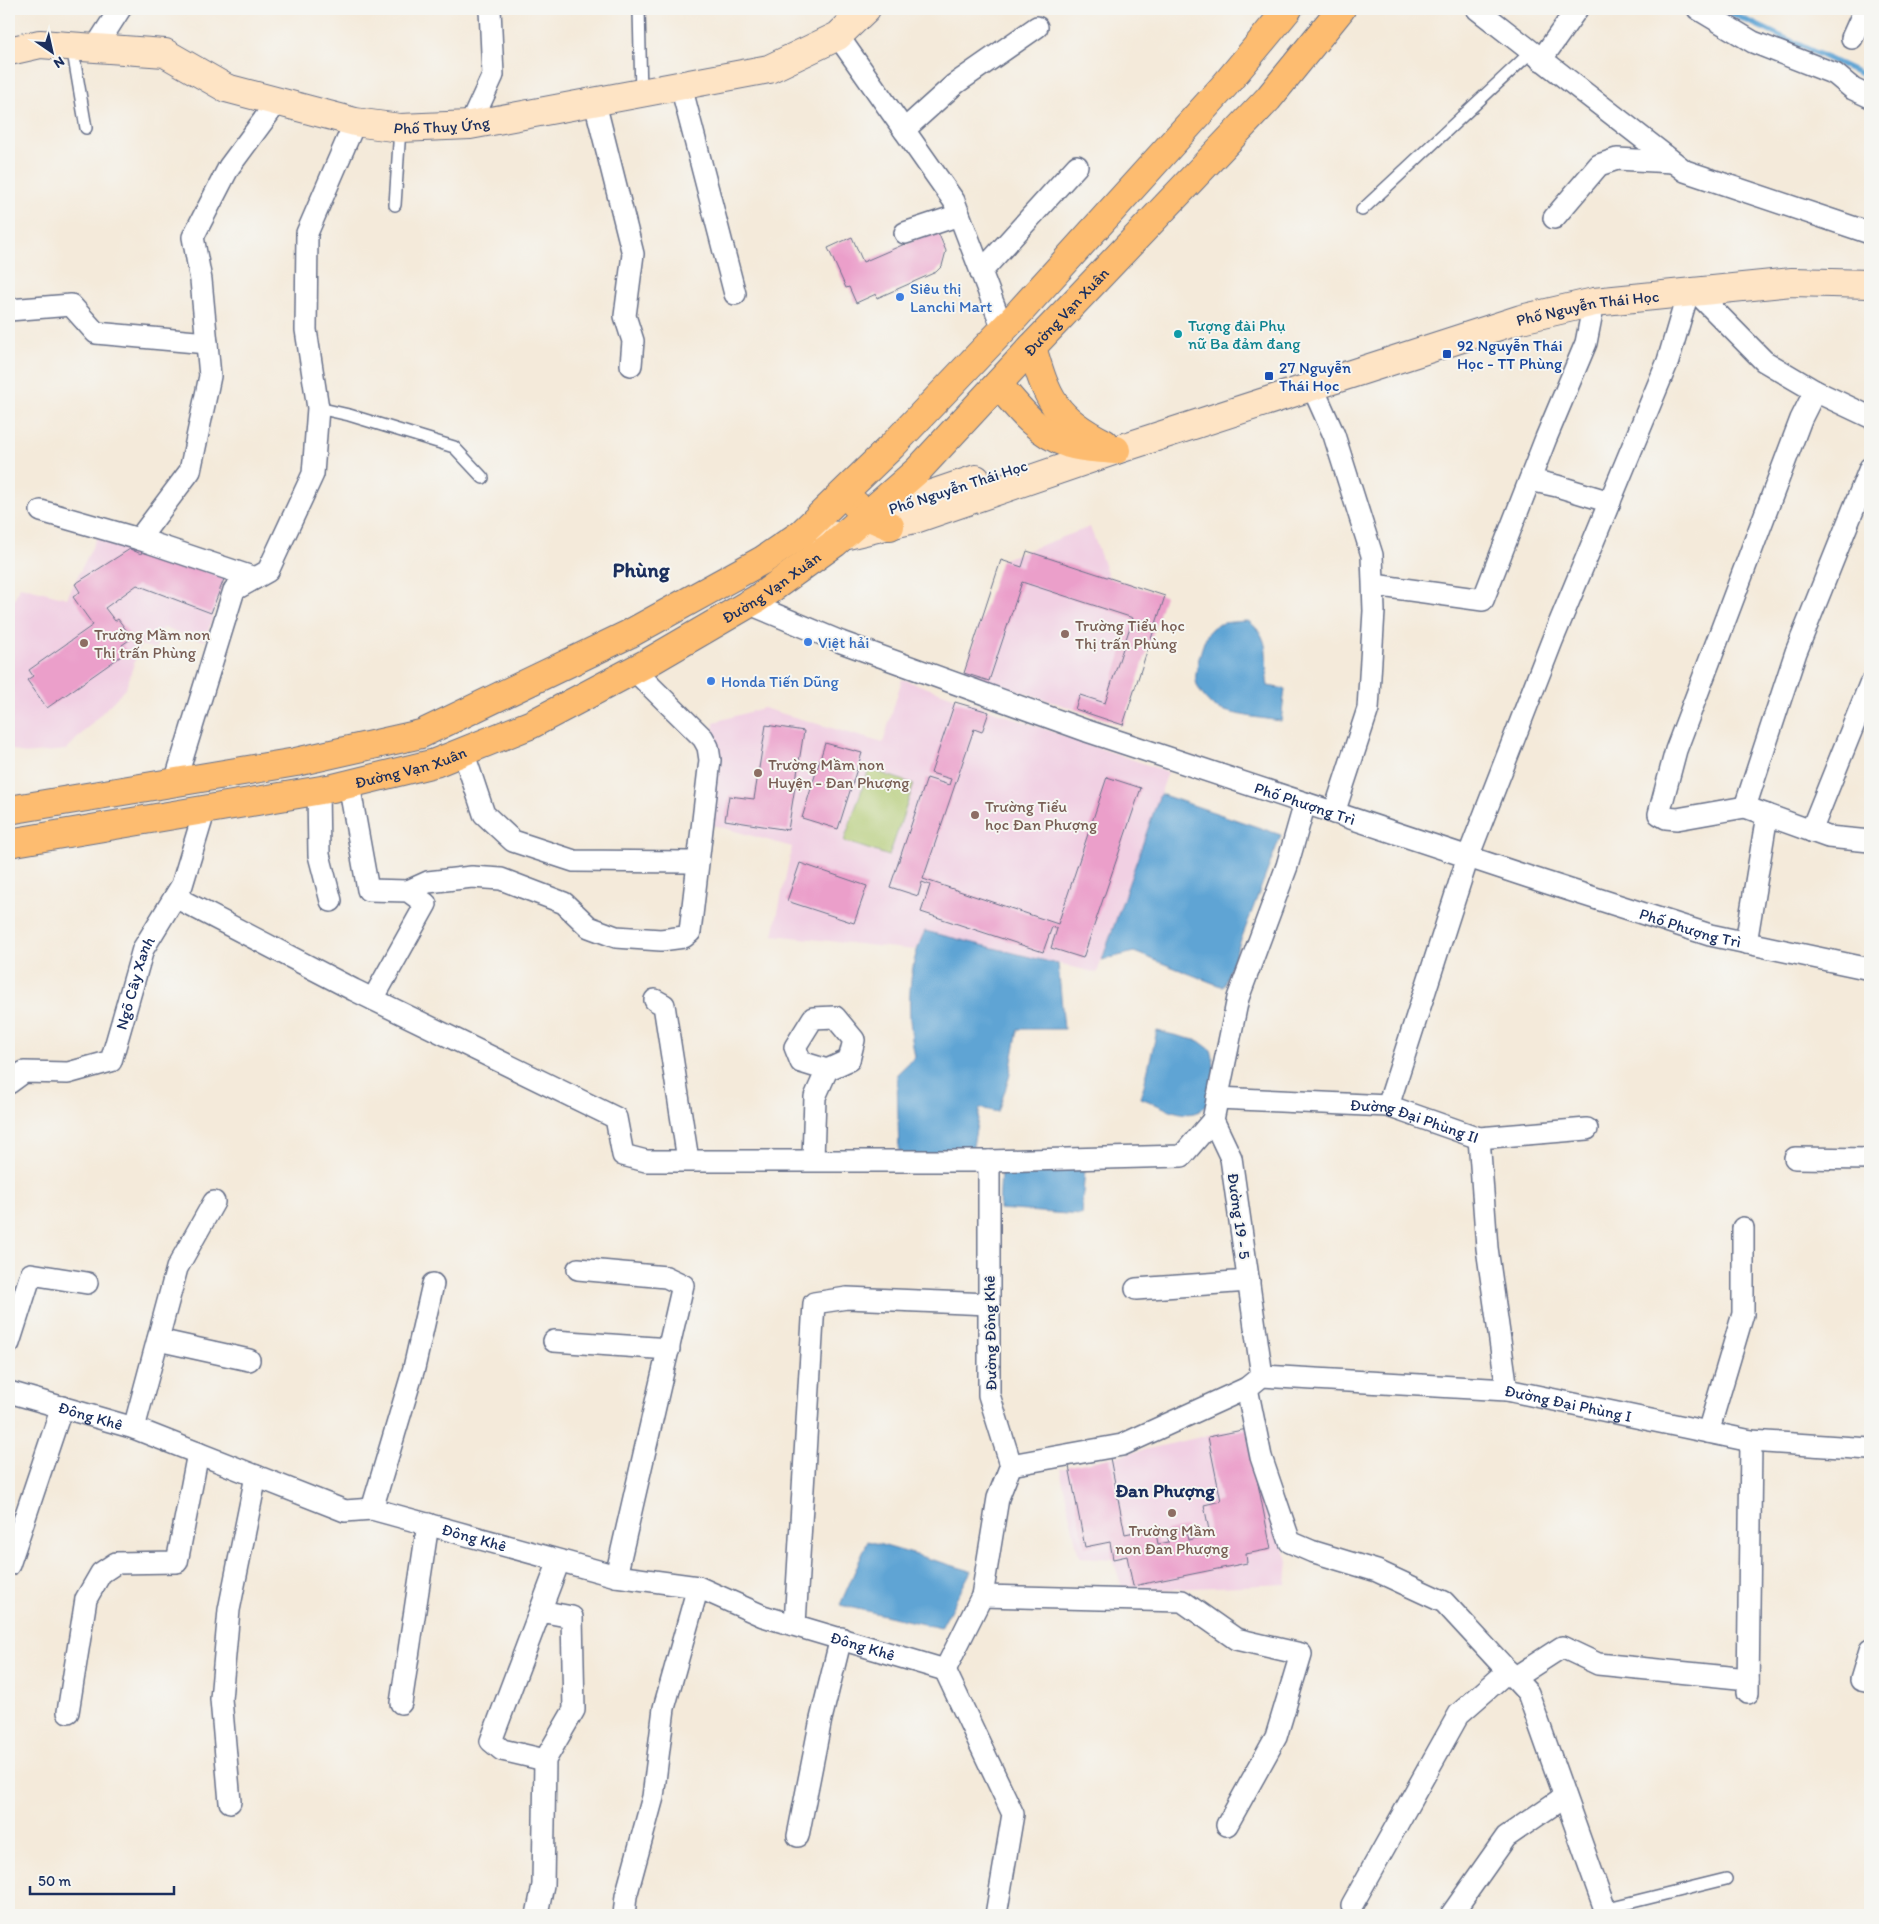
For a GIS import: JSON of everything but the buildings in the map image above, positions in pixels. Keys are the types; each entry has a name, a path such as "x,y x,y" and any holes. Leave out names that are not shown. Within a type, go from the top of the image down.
{"highway":[{"name":"Đường Vạn Xuân","path":"9,810 296,762 421,734 629,634 763,560 801,534 892,446 1003,329 1226,85 1288,9"},
{"name":"Đường Vạn Xuân","path":"9,843 318,790 435,763 532,724 634,670 750,604 844,536 879,521 918,470 1032,346 1268,99 1341,9"},
{"path":"1032,346 1043,384 1056,408 1074,427 1116,450"},
{"path":"998,384 1016,406 1038,427 1052,437 1070,445 1116,450"},
{"path":"843,493 879,521"},
{"path":"201,778 205,809"},
{"path":"175,782 179,815"}],"main road":[{"name":"Phố Thuỵ Ứng","path":"9,51 40,44 165,53 226,88 355,122 400,128 470,125 770,69 838,36 866,9"},
{"name":"Phố Nguyễn Thái Học","path":"801,534 879,521 1116,450 1521,319 1594,302 1792,282 1870,284"},
{"path":"801,534 844,536"}],"street":[{"path":"83,47 120,9"},
{"path":"470,125 493,75 490,9"},
{"path":"1477,9 1685,171 1870,233"},
{"path":"1536,56 1577,9"},
{"path":"1698,9 1753,42 1835,74 1853,89 1870,96"},
{"path":"1852,38 1865,9"},
{"path":"904,130 955,84 1037,27"},
{"path":"838,36 954,201 1003,329"},
{"path":"681,86 735,294"},
{"path":"139,539 190,471 210,376 201,280 193,237 229,167 277,102"},
{"path":"595,103 633,254 625,316 633,341 631,365"},
{"path":"175,782 234,590 268,571 313,474 318,408 306,330 308,233 355,122"},
{"path":"1554,218 1599,166 1617,159 1673,162"},
{"path":"981,272 1077,166"},
{"path":"905,233 959,215"},
{"path":"1388,1106 1468,857 1548,650 1668,361 1692,293 1764,361 1815,392 1870,417"},
{"path":"1374,585 1483,600 1586,343 1594,302"},
{"path":"9,310 71,305 96,333 207,344"},
{"path":"1312,388 1334,435 1355,496 1372,555 1374,585 1368,709 1334,813"},
{"path":"1815,392 1800,419 1676,750 1659,814 1677,820 1746,807 1828,837 1870,841"},
{"path":"1746,807 1796,652 1870,468"},
{"path":"1530,480 1610,502"},
{"path":"40,511 139,539 255,578"},
{"name":"Phố Phượng Trì","path":"750,604 842,642 1087,732 1468,857 1710,935 1870,969"},
{"path":"349,784 368,890 408,892 428,882 472,877 501,879 564,903 589,927 616,937 668,940 684,937 690,932 710,760 708,747 703,738 634,670"},
{"path":"1811,831 1870,684"},
{"path":"463,751 484,814 513,841 574,861 689,862"},
{"path":"318,790 319,855 331,902"},
{"path":"175,897 373,999 616,1118 623,1156 646,1161 990,1161 1182,1156 1213,1120 1238,998 1287,866 1305,803"},
{"name":"Ngõ Cây Xanh","path":"9,1083 24,1072 68,1072 111,1062 143,949 182,885 205,809"},
{"path":"1746,943 1767,815"},
{"path":"373,999 426,904 408,892"},
{"path":"655,1000 664,1006 688,1160"},
{"path":"813,1160 815,1097 826,1070"},
{"name":"Đường Đại Phùng II","path":"1217,1098 1388,1106 1479,1138 1487,1248 1507,1390"},
{"name":"Đường 19 - 5","path":"1213,1120 1231,1158 1249,1281 1254,1382 1261,1457 1290,1542 1311,1551 1377,1571 1444,1602 1511,1674"},
{"path":"1479,1138 1587,1129"},
{"path":"1795,1158 1870,1159"},
{"name":"Đường Đông Khê","path":"990,1161 989,1395 1011,1465"},
{"path":"136,1419 177,1268 214,1202"},
{"path":"1708,1432 1743,1314 1743,1228"},
{"path":"578,1269 666,1277 682,1285 616,1576"},
{"path":"9,1343 31,1274 87,1284"},
{"path":"1136,1289 1249,1281"},
{"path":"372,1509 414,1368 433,1284"},
{"path":"795,1624 814,1303 847,1298 989,1304"},
{"path":"158,1340 249,1360"},
{"path":"554,1341 669,1349"},
{"path":"996,1915 1013,1814 945,1670 982,1596 998,1498 1011,1465 1122,1445 1254,1382"},
{"name":"Đường Đại Phùng I","path":"1254,1382 1507,1390 1751,1441 1870,1449"},
{"name":"Đông Khê","path":"9,1392 62,1407 136,1419 198,1453 345,1511 372,1509 616,1576 698,1587 763,1616 945,1670"},
{"path":"9,1565 62,1407"},
{"path":"1352,1905 1459,1714 1511,1674 1562,1647 1598,1664 1748,1686 1751,1441"},
{"path":"68,1712 86,1599 101,1573 116,1562 177,1562 198,1453"},
{"path":"230,1802 221,1699 229,1610 256,1476"},
{"path":"401,1703 428,1524"},
{"path":"545,1760 502,1750 491,1740 559,1561"},
{"path":"624,1915 626,1896 653,1797 664,1708 698,1587"},
{"path":"982,1596 1182,1601 1236,1639 1301,1654 1276,1737 1227,1824"},
{"path":"537,1915 542,1885 545,1760 574,1710 572,1617 540,1610"},
{"path":"798,1836 821,1719 841,1638"},
{"path":"1870,1650 1861,1680 1870,1682"},
{"path":"1511,1674 1528,1692 1606,1912"},
{"path":"1451,1915 1506,1837 1564,1797"}],"lane":[{"path":"639,9 641,94"},
{"path":"83,47 86,128"},
{"path":"1362,210 1536,56"},
{"path":"395,206 400,128"},
{"path":"318,408 349,415 454,447 483,478"},
{"path":"1606,1912 1726,1879"}],"shaded area":[{"name":"Trường Tiểu học Thị trấn Phùng","path":"1090,527 1109,578 1165,596 1123,725 964,673 1001,560"},
{"name":"Trường Mầm non Thị trấn Phùng","path":"100,531 227,571 205,641 163,628 156,649 140,645 126,688 66,750 24,754 9,748 9,612 20,586 67,598"},
{"name":"Trường Tiểu học Đan Phượng","path":"902,679 1168,772 1097,973 925,931 915,950 773,935 792,847 706,823 714,722 763,708 883,743"},
{"name":"Trường Mầm non Đan Phượng","path":"1249,1426 1288,1561 1286,1584 1123,1591 1113,1559 1079,1557 1060,1469"}],"green space":[{"path":"869,769 914,784 889,856 844,841"}],"water":[{"path":"1248,621 1256,628 1264,643 1268,686 1285,689 1281,721 1246,716 1219,709 1205,698 1197,685 1198,662 1205,638 1211,629 1223,623"},
{"path":"1160,794 1281,835 1223,987 1134,952 1102,960"},
{"path":"925,931 1058,964 1064,1029 1018,1029 1009,1078 998,1112 980,1108 971,1157 899,1158 897,1074 915,1057 910,1009 911,977 914,961"},
{"path":"1157,1031 1199,1041 1211,1050 1214,1066 1213,1086 1211,1095 1202,1110 1188,1114 1181,1113 1141,1098"},
{"path":"1078,1167 1085,1170 1081,1215 999,1209 1001,1171"},
{"path":"868,1541 971,1571 941,1628 840,1605"}],"waterway":[{"path":"1722,9 1870,78"}],"place":[{"name":"Siêu thị Lanchi Mart","path":"900,297"},
{"name":"Tượng đài Phụ nữ Ba đảm đang","path":"1178,334"},
{"name":"92 Nguyễn Thái Học - TT Phùng","path":"1447,354"},
{"name":"27 Nguyễn Thái Học","path":"1269,376"},
{"name":"Trường Tiểu học Thị trấn Phùng","path":"1065,634"},
{"name":"Việt hải","path":"808,642"},
{"name":"Trường Mầm non Thị trấn Phùng","path":"84,643"},
{"name":"Honda Tiến Dũng","path":"711,681"},
{"name":"Trường Mầm non Huyện - Đan Phượng","path":"758,773"},
{"name":"Trường Tiểu học Đan Phượng","path":"975,815"},
{"name":"Trường Mầm non Đan Phượng","path":"1172,1513"}],"district":[{"name":"Phùng","path":"641,569"},
{"name":"Đan Phượng","path":"1165,1490"}]}
